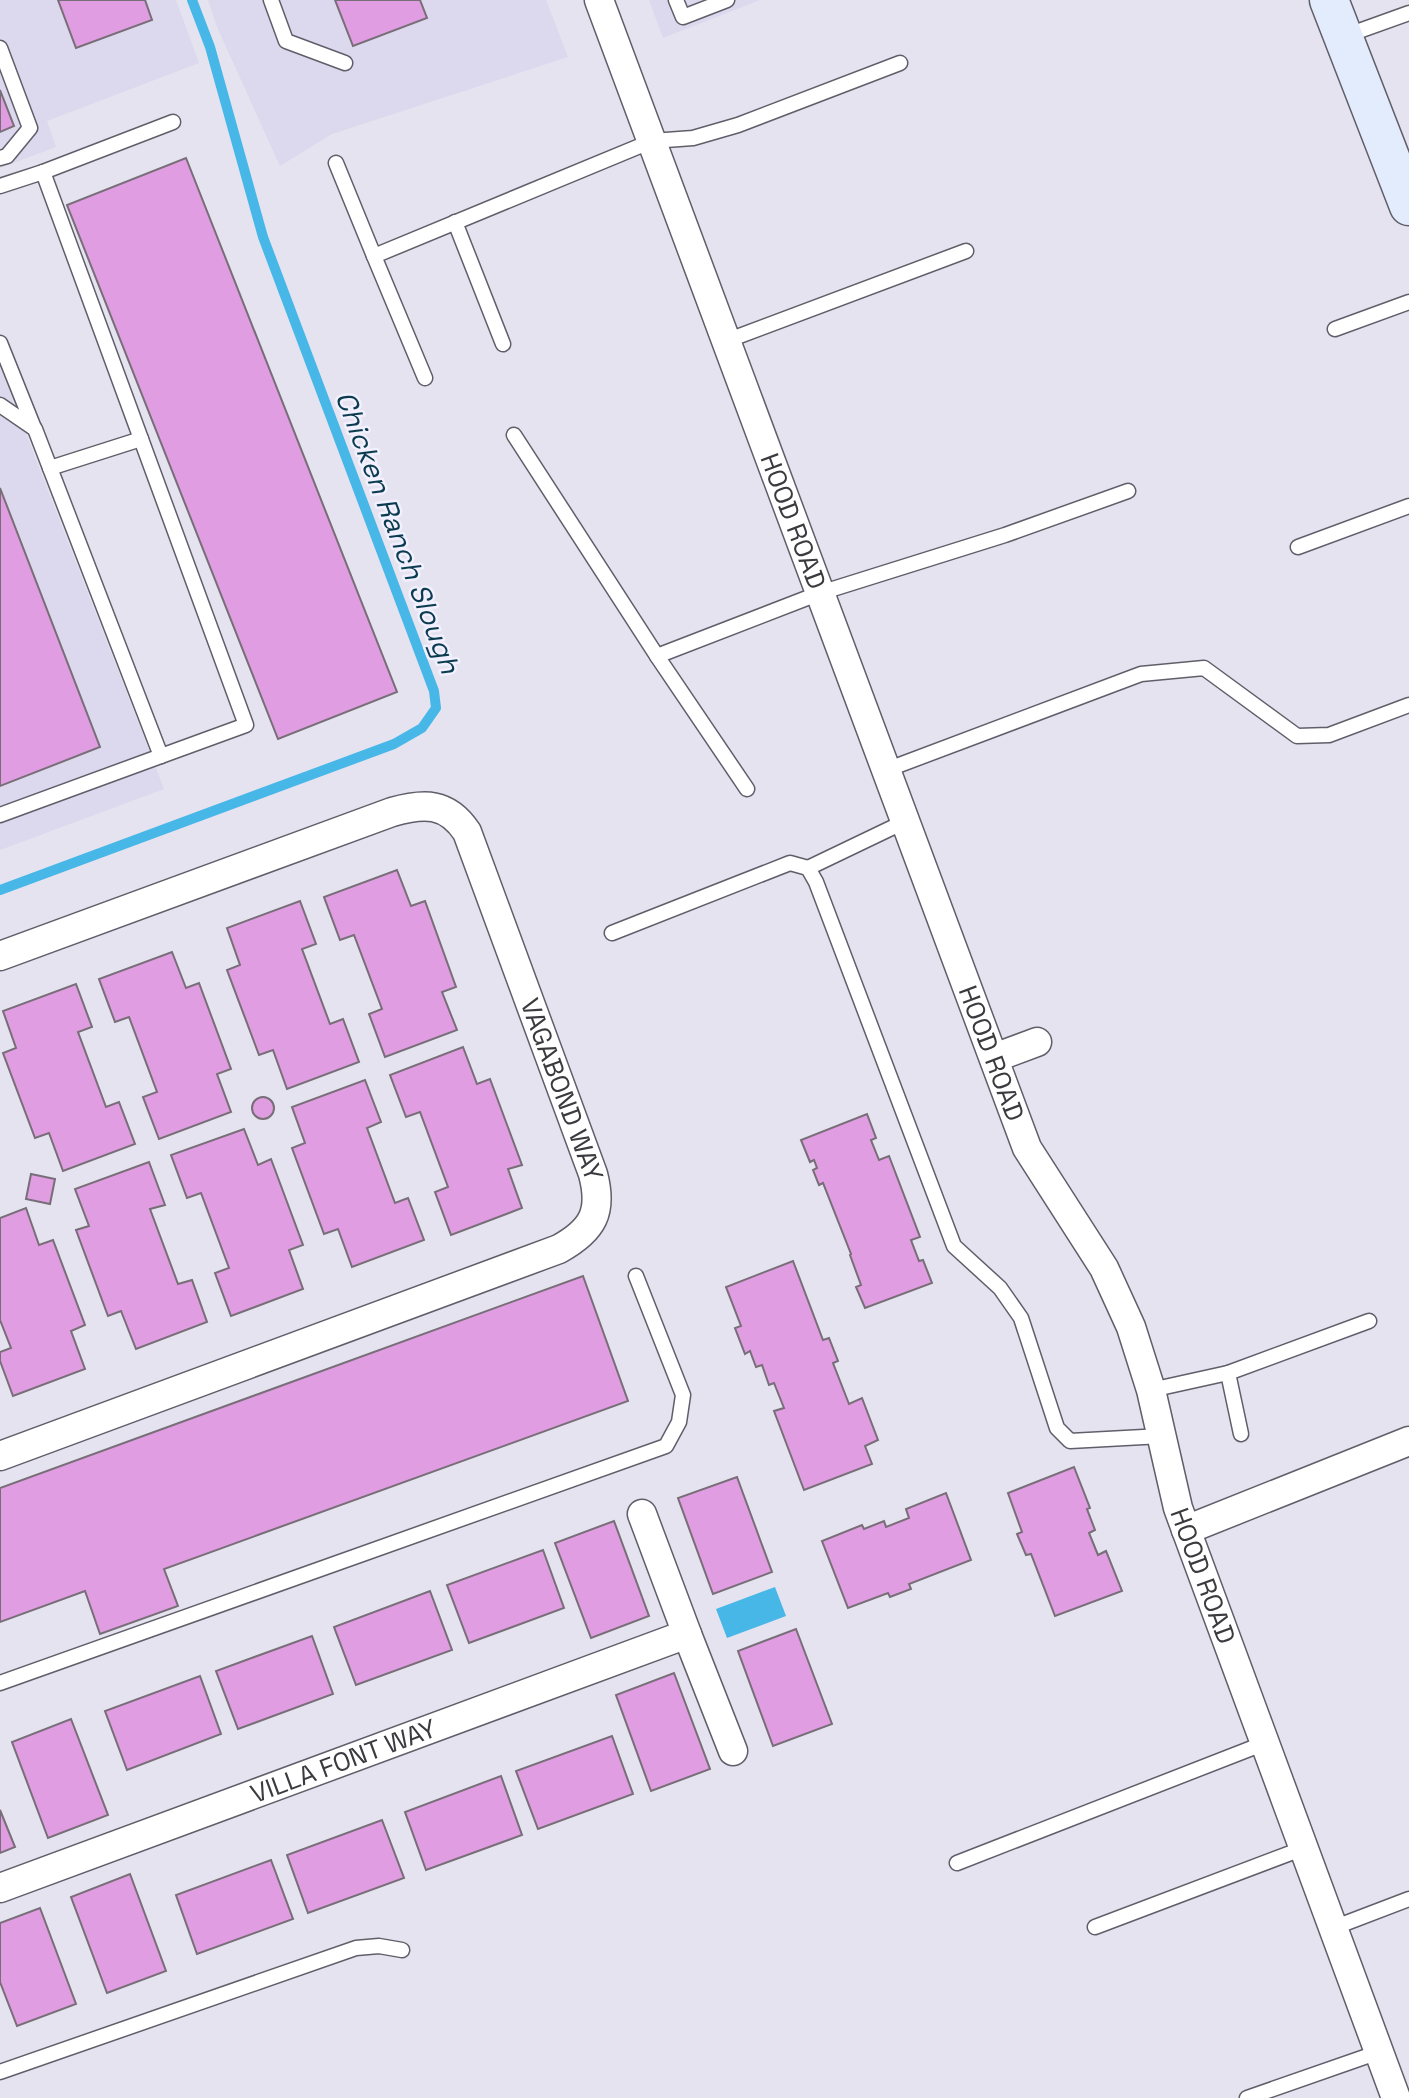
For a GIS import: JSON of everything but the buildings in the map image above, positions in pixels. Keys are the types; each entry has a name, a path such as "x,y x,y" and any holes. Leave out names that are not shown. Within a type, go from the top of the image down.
{"street":[{"name":"HOOD ROAD","path":"599,0 1027,1148 1104,1268 1131,1327 1151,1390 1178,1508 1396,2098"},
{"path":"1329,0 1409,206"},
{"name":"VAGABOND WAY","path":"0,956 392,812 433,806 448,812 459,820 467,832 593,1174 598,1202 594,1217 585,1232 559,1249 0,1456"},
{"path":"994,1058 1037,1042"},
{"path":"1186,1530 1409,1441"},
{"path":"642,1514 733,1751"},
{"name":"VILLA FONT WAY","path":"0,1888 688,1634"}],"lane":[{"path":"271,0 286,41 345,63"},
{"path":"676,0 683,17 727,0"},
{"path":"1344,37 1409,13"},
{"path":"0,48 30,128 7,156 0,158"},
{"path":"374,256 652,141 693,138 738,125 900,63"},
{"path":"0,186 173,122"},
{"path":"336,163 425,379"},
{"path":"0,815 246,725 43,172"},
{"path":"455,222 503,344"},
{"path":"726,341 966,251"},
{"path":"1335,329 1409,302"},
{"path":"0,343 160,755"},
{"path":"0,405 35,429"},
{"path":"514,435 656,656 747,789"},
{"path":"50,468 141,439"},
{"path":"656,656 820,593 1005,535 1128,491"},
{"path":"1298,547 1409,506"},
{"path":"886,770 1141,674 1204,668 1297,736 1329,735 1409,705"},
{"path":"612,933 790,863 808,868 906,821"},
{"path":"808,868 816,882 954,1246 1000,1288 1021,1318 1057,1428 1070,1441 1162,1436"},
{"path":"0,1683 666,1446 679,1422 683,1395 636,1276"},
{"path":"1151,1390 1228,1373 1369,1321"},
{"path":"1228,1373 1241,1434"},
{"path":"957,1863 1265,1742"},
{"path":"1095,1927 1304,1848"},
{"path":"1333,1928 1409,1899"},
{"path":"0,2072 356,1948 379,1946 402,1950"},
{"path":"1247,2098 1379,2052"}],"shaded area":[{"path":"0,0 176,0 199,63 47,121 56,147 0,168"},
{"path":"208,0 546,0 568,57 332,134 280,166 217,27"},
{"path":"649,0 760,0 663,38"},
{"path":"0,367 164,789 0,850"}],"water":[{"path":"775,1587 786,1616 727,1638 716,1609"}],"waterway":[{"name":"Chicken Ranch Slough","path":"0,890 394,744 422,728 436,708 434,691 263,237 210,47 192,0"}]}
